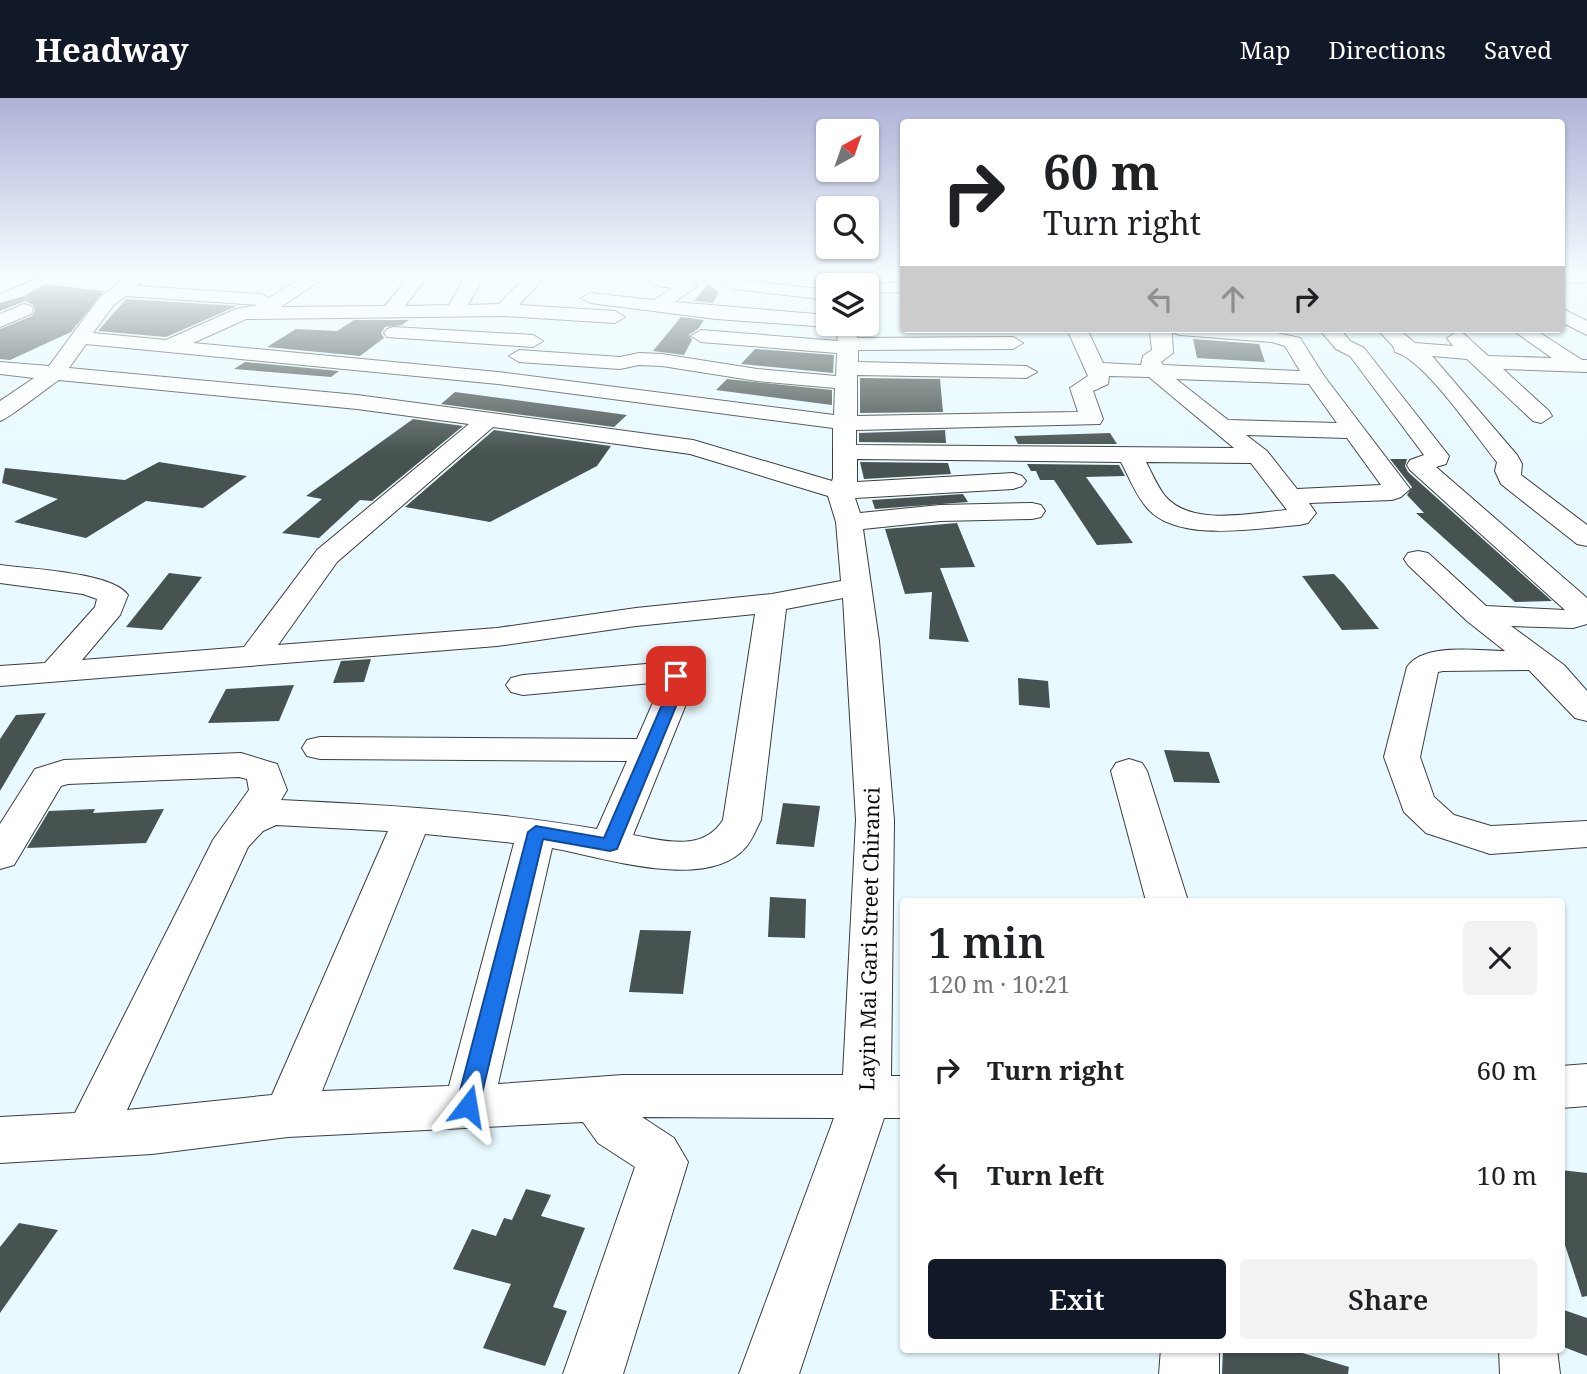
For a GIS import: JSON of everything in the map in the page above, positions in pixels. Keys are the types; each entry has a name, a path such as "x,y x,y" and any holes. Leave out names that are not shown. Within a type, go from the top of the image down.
{"street":[{"path":"0,414 11,402 55,373 85,334"},
{"path":"169,346 195,334"},
{"path":"200,386 251,353 288,334"},
{"path":"389,334 526,348 620,363 662,360 757,375 844,348 1011,336 1026,372 1045,404"},
{"path":"498,379 540,334"},
{"path":"780,334 844,348"},
{"path":"844,438 1045,404 1094,417 1081,388 1100,379 1079,334"},
{"path":"1130,456 1158,505 1175,516 1197,522 1299,517 1303,513 1258,456 1155,372 1150,360 1163,353 1160,334"},
{"path":"1241,334 1274,336 1293,342 1336,337 1477,357 1582,366"},
{"path":"1391,334 1405,348 1415,352 1429,364 1508,460 1510,479 1587,538"},
{"path":"1451,334 1541,416"},
{"path":"1528,334 1582,366"},
{"path":"701,336 844,348 1026,372"},
{"path":"1336,337 1357,352 1437,456 1437,459 1419,465 1581,608 1582,616 1478,615"},
{"path":"82,338 498,379 844,438 996,453 1258,456"},
{"path":"1293,342 1315,378 1397,492 1293,497"},
{"name":"Layin Mai Gari Street Chiranci","path":"768,1374 885,1098 875,820 856,587 844,506 844,348"},
{"path":"0,368 200,386 490,418 693,447 844,506 1037,519 996,453"},
{"path":"1096,369 1315,378"},
{"path":"1510,389 1548,388"},
{"path":"255,654 327,556 490,418"},
{"path":"1221,427 1354,431"},
{"path":"844,506 1013,481"},
{"path":"1418,559 1478,615 1545,666 1587,711"},
{"path":"0,573 88,586 113,596 109,609 55,671"},
{"path":"0,676 497,637 636,617 772,603 856,587"},
{"path":"249,822 271,812 412,820 536,832 676,856 713,852 731,839 742,820 772,603"},
{"path":"1587,673 1545,666 1438,661 1423,667 1402,757 1417,803 1440,824 1490,839 1587,835"},
{"path":"523,685 668,672 676,676 679,682 610,845"},
{"path":"320,748 648,750"},
{"path":"0,855 48,778 64,772 241,765 264,772 268,790 249,822 232,840 90,1135"},
{"path":"1129,771 1166,898"},
{"path":"288,1115 412,820"},
{"path":"468,1106 536,832"},
{"path":"1565,1087 1587,1085"},
{"path":"593,1374 662,1162 651,1146 622,1135 608,1121 623,1096"},
{"path":"0,1140 90,1135 288,1115 623,1096 885,1098"},
{"path":"1189,1374 1191,1353"},
{"path":"1528,1353 1530,1374"}],"building":[{"path":"0,334 68,334 10,360 0,359"},
{"path":"127,334 174,334 166,337"},
{"path":"289,334 381,334 384,338 360,356 267,347"},
{"path":"667,334 691,334 689,335 692,340 684,355 653,351"},
{"path":"1193,339 1259,344 1265,362 1197,358"},
{"path":"755,349 834,355 833,373 741,364"},
{"path":"245,362 339,371 331,377 234,369"},
{"path":"860,378 940,379 943,412 860,413"},
{"path":"727,379 832,390 832,405 716,390"},
{"path":"455,392 627,415 614,427 441,404"},
{"path":"413,419 463,426 372,501 360,500 319,538 282,533 322,499 306,496"},
{"path":"494,430 611,446 597,466 490,522 405,507"},
{"path":"945,430 946,443 859,442 859,433"},
{"path":"1110,433 1117,444 1018,444 1014,436"},
{"path":"1390,459 1407,459 1405,466 1408,472 1552,601 1515,602 1416,513 1424,513 1407,495 1412,487"},
{"path":"159,462 247,476 203,508 146,501 86,538 14,522 58,499 2,483 5,468 125,480"},
{"path":"860,462 948,463 951,474 864,479"},
{"path":"1027,464 1119,465 1125,476 1086,477 1133,543 1097,545 1054,480 1040,480 1036,471 1031,471"},
{"path":"963,494 968,502 875,509 872,500"},
{"path":"957,523 975,567 940,568 969,642 929,639 932,592 905,594 885,529"},
{"path":"169,573 202,577 162,630 126,627"},
{"path":"1334,574 1379,629 1342,630 1302,576"},
{"path":"371,659 364,682 333,683 341,661"},
{"path":"1018,678 1048,681 1050,708 1019,705"},
{"path":"294,685 279,721 208,723 226,689"},
{"path":"46,713 0,791 0,739 16,715"},
{"path":"1164,750 1209,752 1220,783 1174,782"},
{"path":"783,803 820,806 814,847 776,844"},
{"path":"95,809 93,813 164,809 146,843 27,848 49,811"},
{"path":"770,897 806,899 805,938 768,937"},
{"path":"640,930 691,931 683,994 629,992"},
{"path":"1565,1170 1587,1173 1587,1296 1582,1297 1565,1245"},
{"path":"526,1189 551,1195 541,1216 585,1228 553,1307 567,1311 545,1366 483,1348 511,1284 453,1269 472,1229 496,1236 504,1218 512,1220"},
{"path":"19,1223 58,1230 0,1313 0,1247"},
{"path":"1565,1310 1587,1318 1587,1356 1565,1348"},
{"path":"1223,1353 1302,1353 1349,1367 1348,1374 1222,1374"}],"route":[{"path":"468,1106 536,832 610,845 679,682 676,676"}]}
